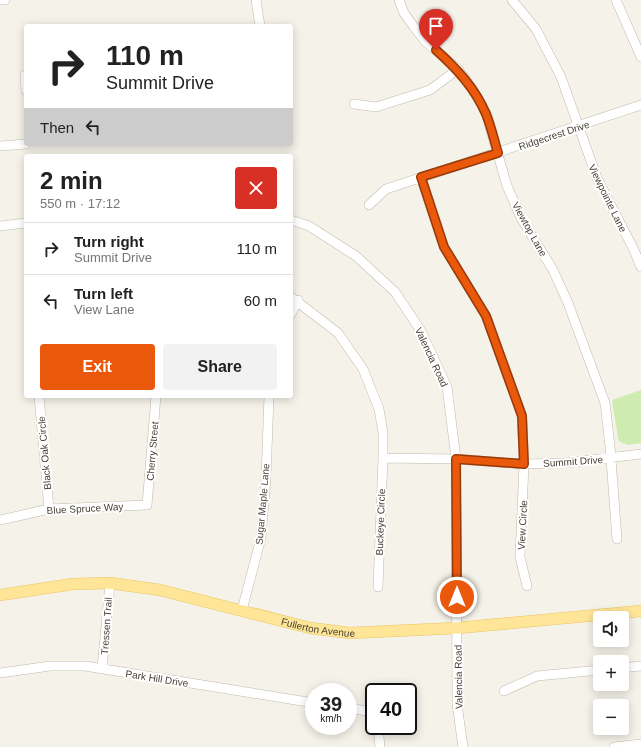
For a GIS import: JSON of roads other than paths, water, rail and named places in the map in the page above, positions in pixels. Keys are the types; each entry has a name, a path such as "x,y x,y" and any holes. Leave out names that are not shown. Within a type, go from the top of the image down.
{"main road":[{"name":"Fullerton Avenue","path":"0,595 73,584 110,583 160,590 310,628 350,633 457,628 641,611"}],"street":[{"path":"0,0 5,0"},
{"path":"256,0 260,24"},
{"name":"Viewtop Lane","path":"399,0 404,13 417,32 458,69 473,90 486,113 507,186 521,218 553,270 568,303 605,403 617,538"},
{"name":"Viewpointe Lane","path":"512,0 536,29 561,77 596,178 631,243 641,267"},
{"path":"616,0 641,57"},
{"path":"354,104 376,107 430,90 458,69"},
{"name":"Ridgecrest Drive","path":"369,205 386,189 641,105"},
{"path":"0,146 24,144"},
{"name":"View Circle","path":"421,177 444,247 486,316 520,408 522,416 524,464 520,557 527,586"},
{"name":"Valencia Road","path":"293,221 309,226 356,256 395,292 421,331 447,387 456,459 457,704 463,747"},
{"path":"0,226 24,223"},
{"name":"Buckeye Circle","path":"294,299 338,333 363,369 379,409 383,433 383,458 378,587"},
{"name":"Black Oak Circle","path":"39,398 49,509"},
{"name":"Cherry Street","path":"147,505 156,398"},
{"name":"Sugar Maple Lane","path":"242,610 261,538 266,478 269,398"},
{"name":"Summit Drive","path":"383,458 456,459 524,464 566,463 641,454"},
{"name":"Blue Spruce Way","path":"0,520 49,509 147,505"},
{"name":"Tressen Trail","path":"102,669 110,583"},
{"name":"Park Hill Drive","path":"0,673 50,666 84,666 305,702"},
{"path":"629,667 641,666"},
{"path":"504,691 537,676 593,671"},
{"path":"379,735 380,747"},
{"path":"614,747 641,744"}]}
